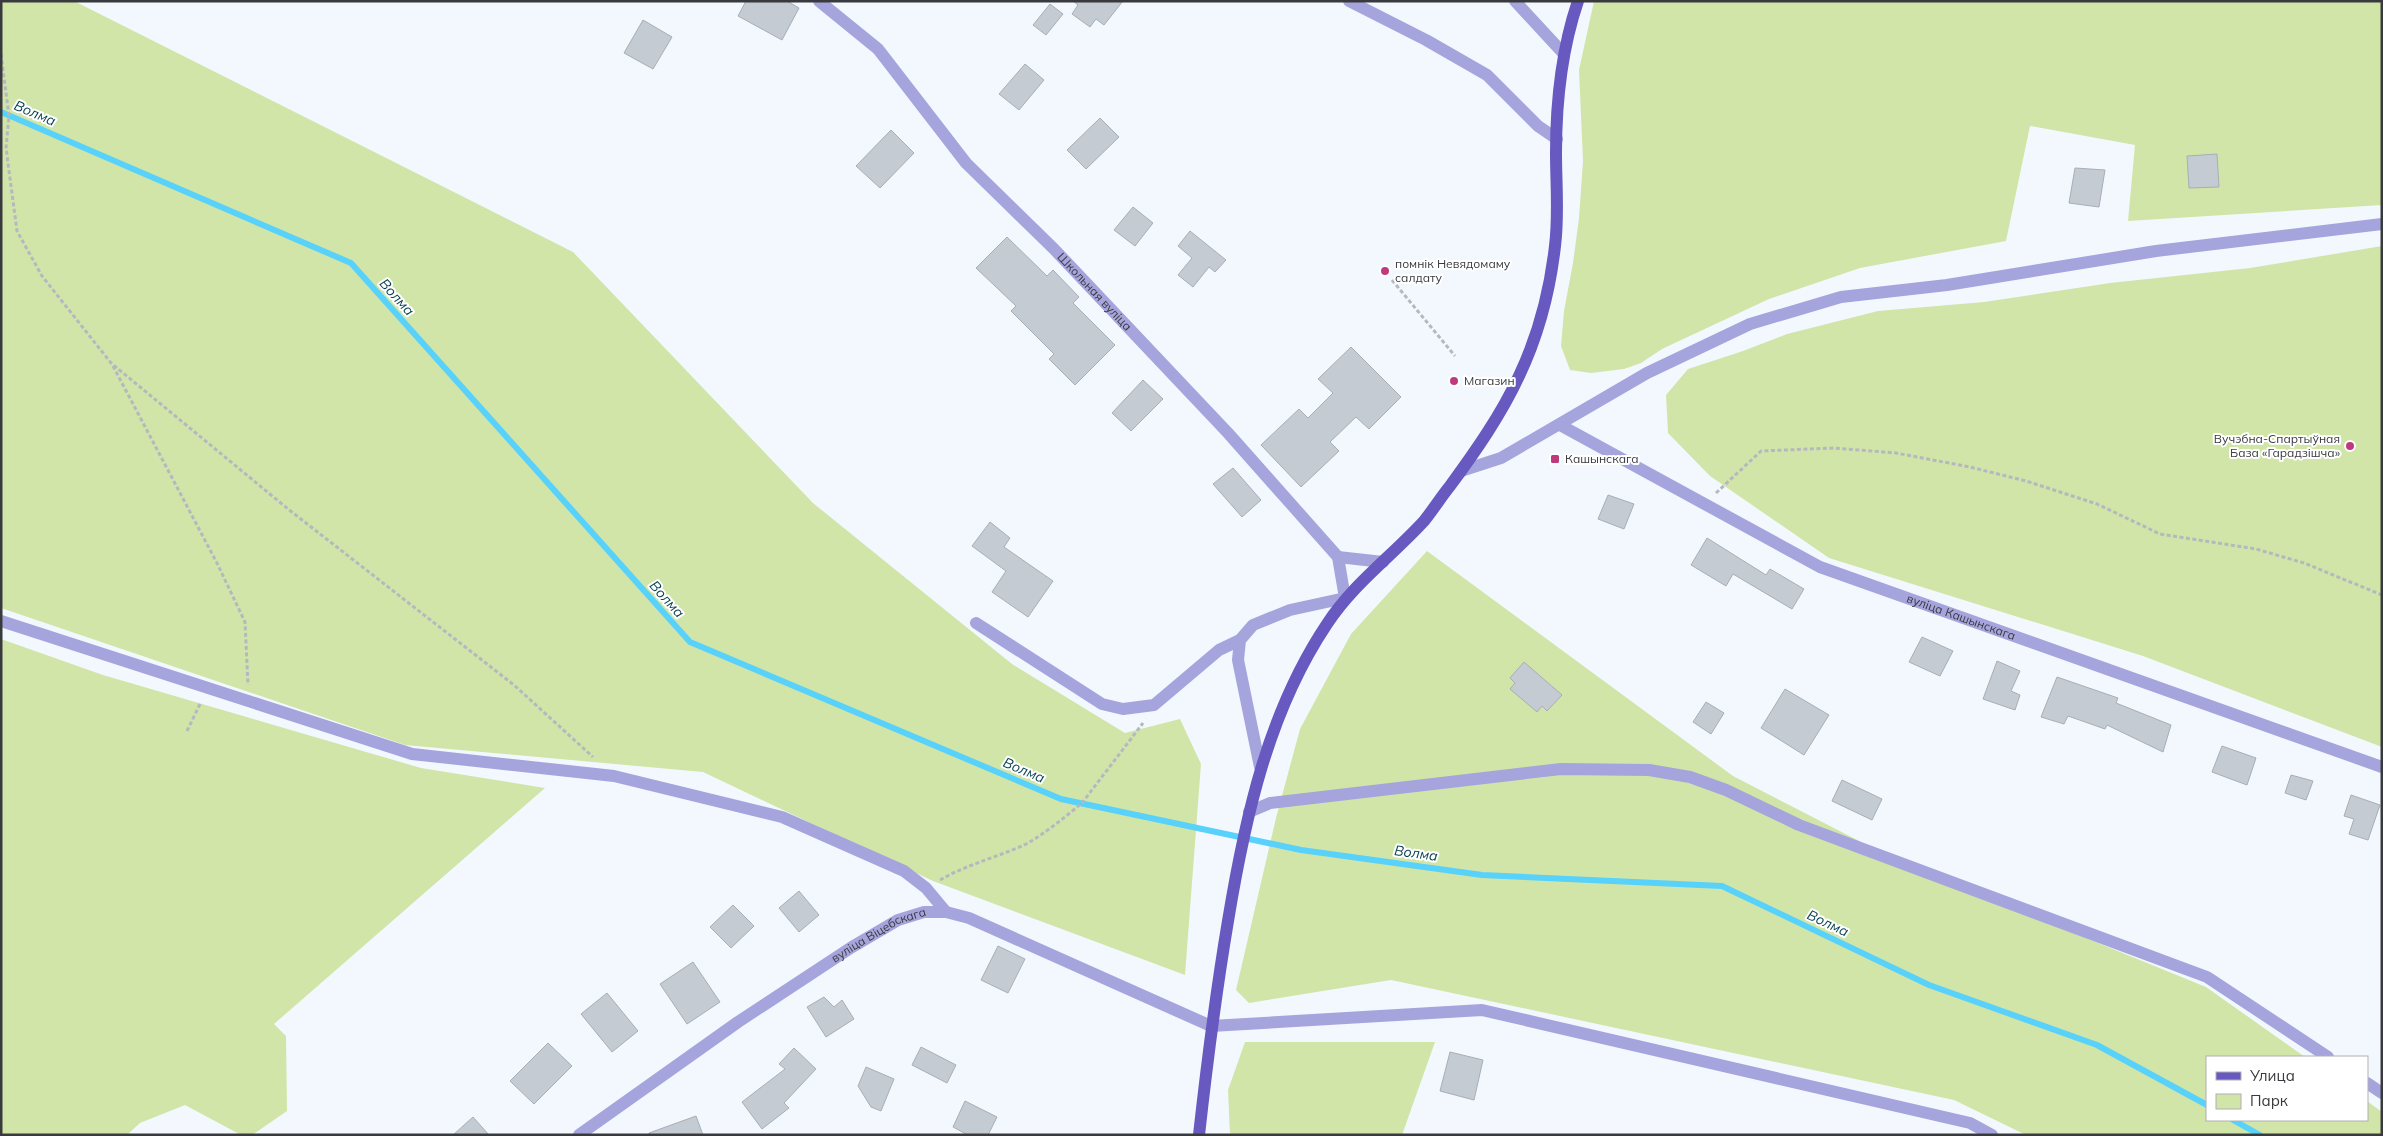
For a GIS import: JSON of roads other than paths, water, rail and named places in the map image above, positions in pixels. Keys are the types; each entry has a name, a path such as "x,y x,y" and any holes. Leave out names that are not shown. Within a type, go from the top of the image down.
{"main road":[{"path":"1199,1135 1211,1026 1236,872 1260,766 1294,681 1315,642 1345,598 1426,519 1489,429 1518,378 1547,296 1555,245 1557,139 1563,53 1578,1"}],"street":[{"name":"Школьная вуліца","path":"819,1 878,49 966,163 1054,249 1222,426 1338,557"},
{"path":"1349,1 1426,40 1487,75 1538,126 1557,139"},
{"path":"1515,1 1563,53"},
{"path":"1461,471 1501,458 1646,373 1750,324 1841,297 1947,285 2156,251 2382,224"},
{"name":"вуліца Кашынскага","path":"1560,425 1820,567 2382,767"},
{"path":"976,623 1102,704 1123,709 1154,705 1219,650 1240,640 1253,624 1281,613 1345,598 1338,557 1383,562"},
{"path":"1,621 412,754 614,776 782,817 904,871 926,888 946,912"},
{"path":"1240,640 1238,660 1260,766"},
{"path":"1249,812 1270,803 1561,769 1649,770 1690,777 1726,790 1798,825 2207,977 2326,1056"},
{"name":"вуліца Віцебскага","path":"580,1135 738,1022 852,947 898,920 924,912 946,912 995,929 1211,1026"},
{"path":"1211,1026 1482,1010 1970,1123 1992,1135"},
{"path":"2368,1084 2382,1093"}],"waterway":[{"name":"Волма","path":"1,112 351,263 690,642 1061,799 1301,850 1482,875 1722,886 1929,985 2097,1045 2206,1104"},
{"name":"Волма","path":"2235,1121 2260,1135"}],"place":[{"name":"помнік Невядомаму салдату","path":"1385,271"},
{"name":"Магазин","path":"1454,381"},
{"name":"Вучэбна-Спартыўная База «Гарадзішча»","path":"2350,446"},
{"name":"Кашынскага","path":"1555,459"}]}
